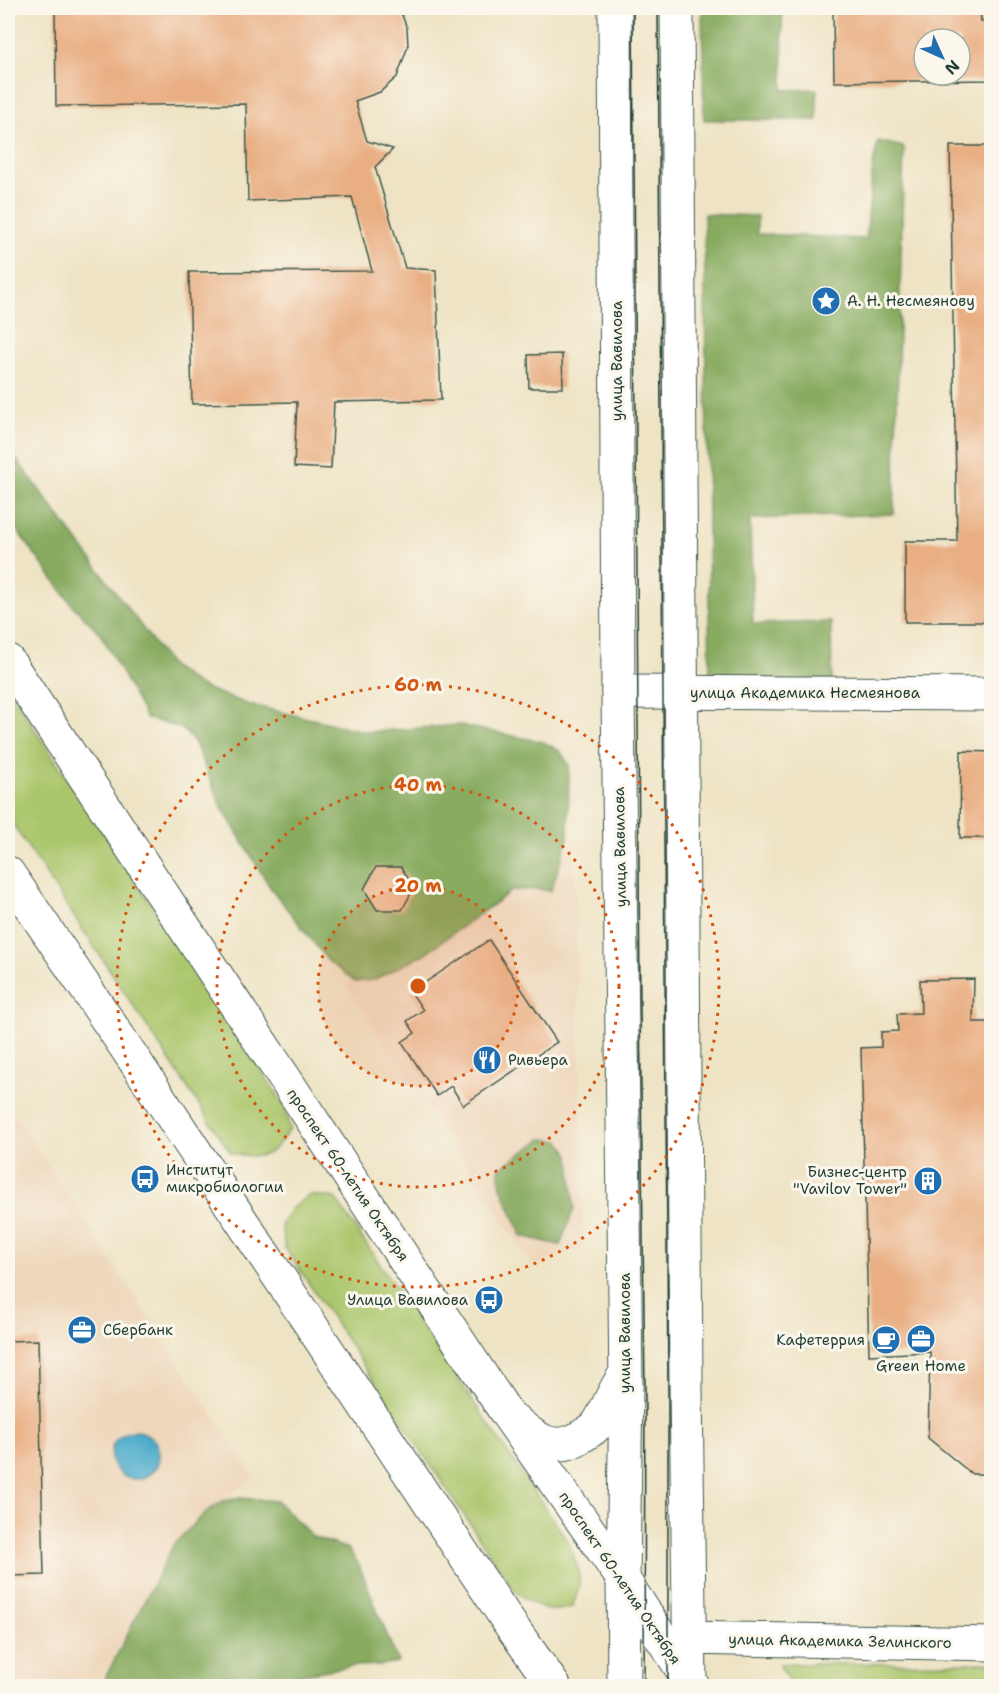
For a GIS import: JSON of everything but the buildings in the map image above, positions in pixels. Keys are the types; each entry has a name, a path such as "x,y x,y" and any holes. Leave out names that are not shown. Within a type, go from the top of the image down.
{"main road":[{"name":"улица Вавилова","path":"615,8 618,692 625,1374 624,1686"},
{"path":"677,8 688,1638 691,1685"},
{"name":"проспект 60-летия Октября","path":"8,661 507,1414 623,1579 691,1685"},
{"name":"улица Академика Несмеянова","path":"618,692 992,694"},
{"path":"8,873 506,1618 554,1686"},
{"path":"507,1414 531,1435 550,1444 573,1443 596,1427 625,1374"},
{"name":"улица Академика Зелинского","path":"688,1638 992,1644"}],"shaded area":[{"name":"Ривьера","path":"575,844 583,1248 533,1266 345,983"},
{"name":"Сбербанк","path":"8,1104 254,1477 188,1528 102,1677 8,1686"}],"green space":[{"path":"702,8 782,8 783,90 817,89 817,120 704,120"},
{"path":"878,141 904,147 894,514 750,519 753,624 831,622 832,685 710,686 704,214 757,216 757,234 866,239 873,164"},
{"path":"8,448 171,666 200,686 247,704 368,732 459,725 543,742 560,751 569,765 568,838 551,891 513,890 424,954 374,980 355,982 328,961 270,887 222,808 194,741 181,728 146,718 100,633 73,606 8,518"},
{"path":"8,689 284,1105 290,1129 271,1151 259,1156 231,1153 8,817"},
{"path":"542,1139 560,1141 570,1155 574,1209 560,1245 522,1236 501,1187 499,1169"},
{"path":"310,1195 335,1198 567,1540 579,1573 578,1588 572,1607 547,1610 515,1591 285,1248 281,1225 292,1208"},
{"path":"240,1498 277,1501 313,1537 348,1549 358,1563 398,1662 353,1666 272,1679 232,1681 211,1686 103,1686 174,1544 207,1511 223,1501"},
{"path":"991,1663 991,1686 793,1686 779,1664"}],"water":[{"path":"130,1431 140,1431 155,1441 159,1455 155,1469 149,1475 140,1479 130,1479 115,1469 111,1460 111,1450 121,1435"}],"tram line":[{"path":"633,8 645,1388 644,1686"},
{"path":"658,8 668,1686"}],"place":[{"name":"А. Н. Несмеянову","path":"826,301"},
{"name":"Ривьера","path":"487,1060"},
{"name":"Институт микробиологии","path":"145,1179"},
{"name":"Бизнес-центр \"Vavilov Tower\"","path":"928,1181"},
{"name":"Улица Вавилова","path":"489,1300"},
{"name":"Сбербанк","path":"82,1330"},
{"name":"Green Home","path":"921,1339"},
{"name":"Кафетеррия","path":"886,1340"}]}
